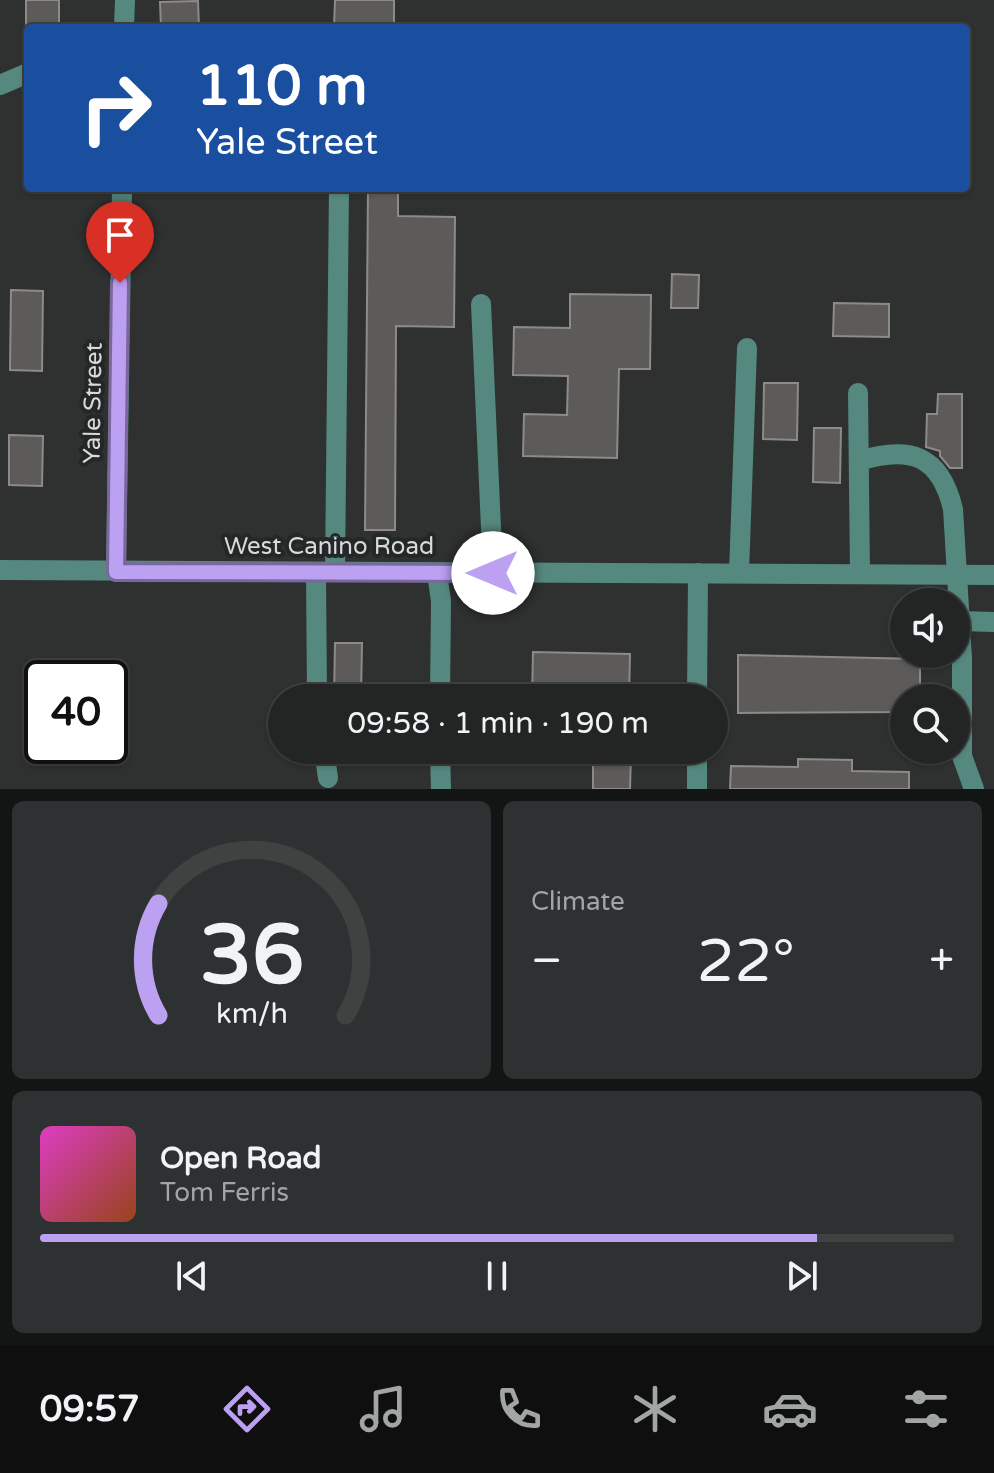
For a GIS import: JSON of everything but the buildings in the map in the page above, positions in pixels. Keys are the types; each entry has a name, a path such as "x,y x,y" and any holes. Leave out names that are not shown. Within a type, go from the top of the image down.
{"street":[{"path":"124,24 125,0"},
{"path":"0,85 24,75"},
{"name":"Yale Street","path":"116,572 122,192"},
{"path":"318,684 339,192"},
{"path":"481,304 493,573"},
{"path":"739,573 747,348"},
{"path":"858,393 860,574"},
{"path":"859,461 886,453 912,455 933,465 948,487 953,509 956,588"},
{"name":"West Canino Road","path":"0,570 994,575"},
{"path":"437,573 441,601 440,684"},
{"path":"697,684 698,573"},
{"path":"970,621 994,622"},
{"path":"960,668 962,756 974,789"},
{"path":"326,764 328,778"},
{"path":"440,764 441,789"},
{"path":"697,764 697,789"}],"route":[{"path":"120,283 116,572 493,573"}]}
